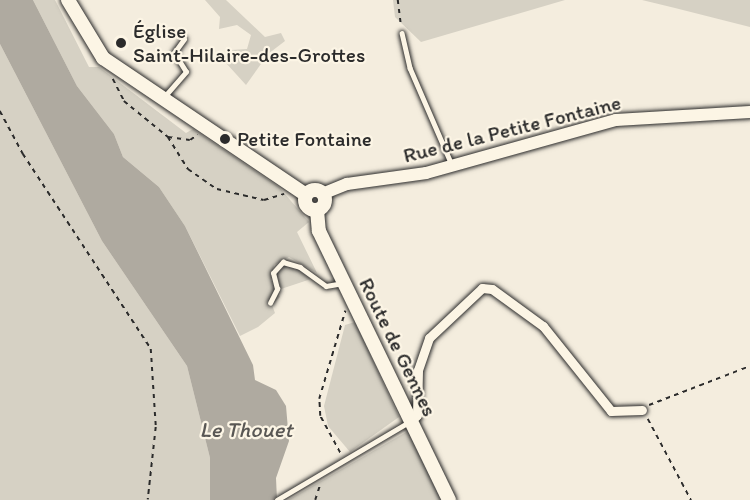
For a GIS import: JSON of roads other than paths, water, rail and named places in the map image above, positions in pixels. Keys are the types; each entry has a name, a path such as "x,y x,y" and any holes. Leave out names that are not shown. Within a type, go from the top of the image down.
{"main road":[{"path":"68,0 93,48 114,67 291,186 306,195 322,194"},
{"name":"Route de Gennes","path":"317,210 324,204 322,194"},
{"name":"Route de Gennes","path":"306,195 306,204 317,210"},
{"name":"Route de Gennes","path":"317,210 319,231 448,500"}],"street":[{"name":"Rue de la Petite Fontaine","path":"322,194 452,165 616,120 750,112"},
{"path":"411,421 417,414 418,369 429,338 482,288 492,289 543,326 611,411 642,410"}],"lane":[{"path":"402,33 410,68 452,165"},
{"path":"162,99 186,72 174,53 184,39"},
{"path":"270,303 277,290 273,273 283,262 300,267 326,286 343,283"},
{"path":"277,500 323,475 411,421"}],"water":[{"name":"Le Thouet","path":"0,0 33,0 77,86 114,134 123,157 159,187 185,226 253,365 255,380 276,390 286,406 289,441 276,478 277,500 210,500 210,458 187,366 102,241 0,44"}],"place":[{"name":"Église Saint-Hilaire-des-Grottes","path":"121,43"},
{"name":"Petite Fontaine","path":"225,139"}]}
